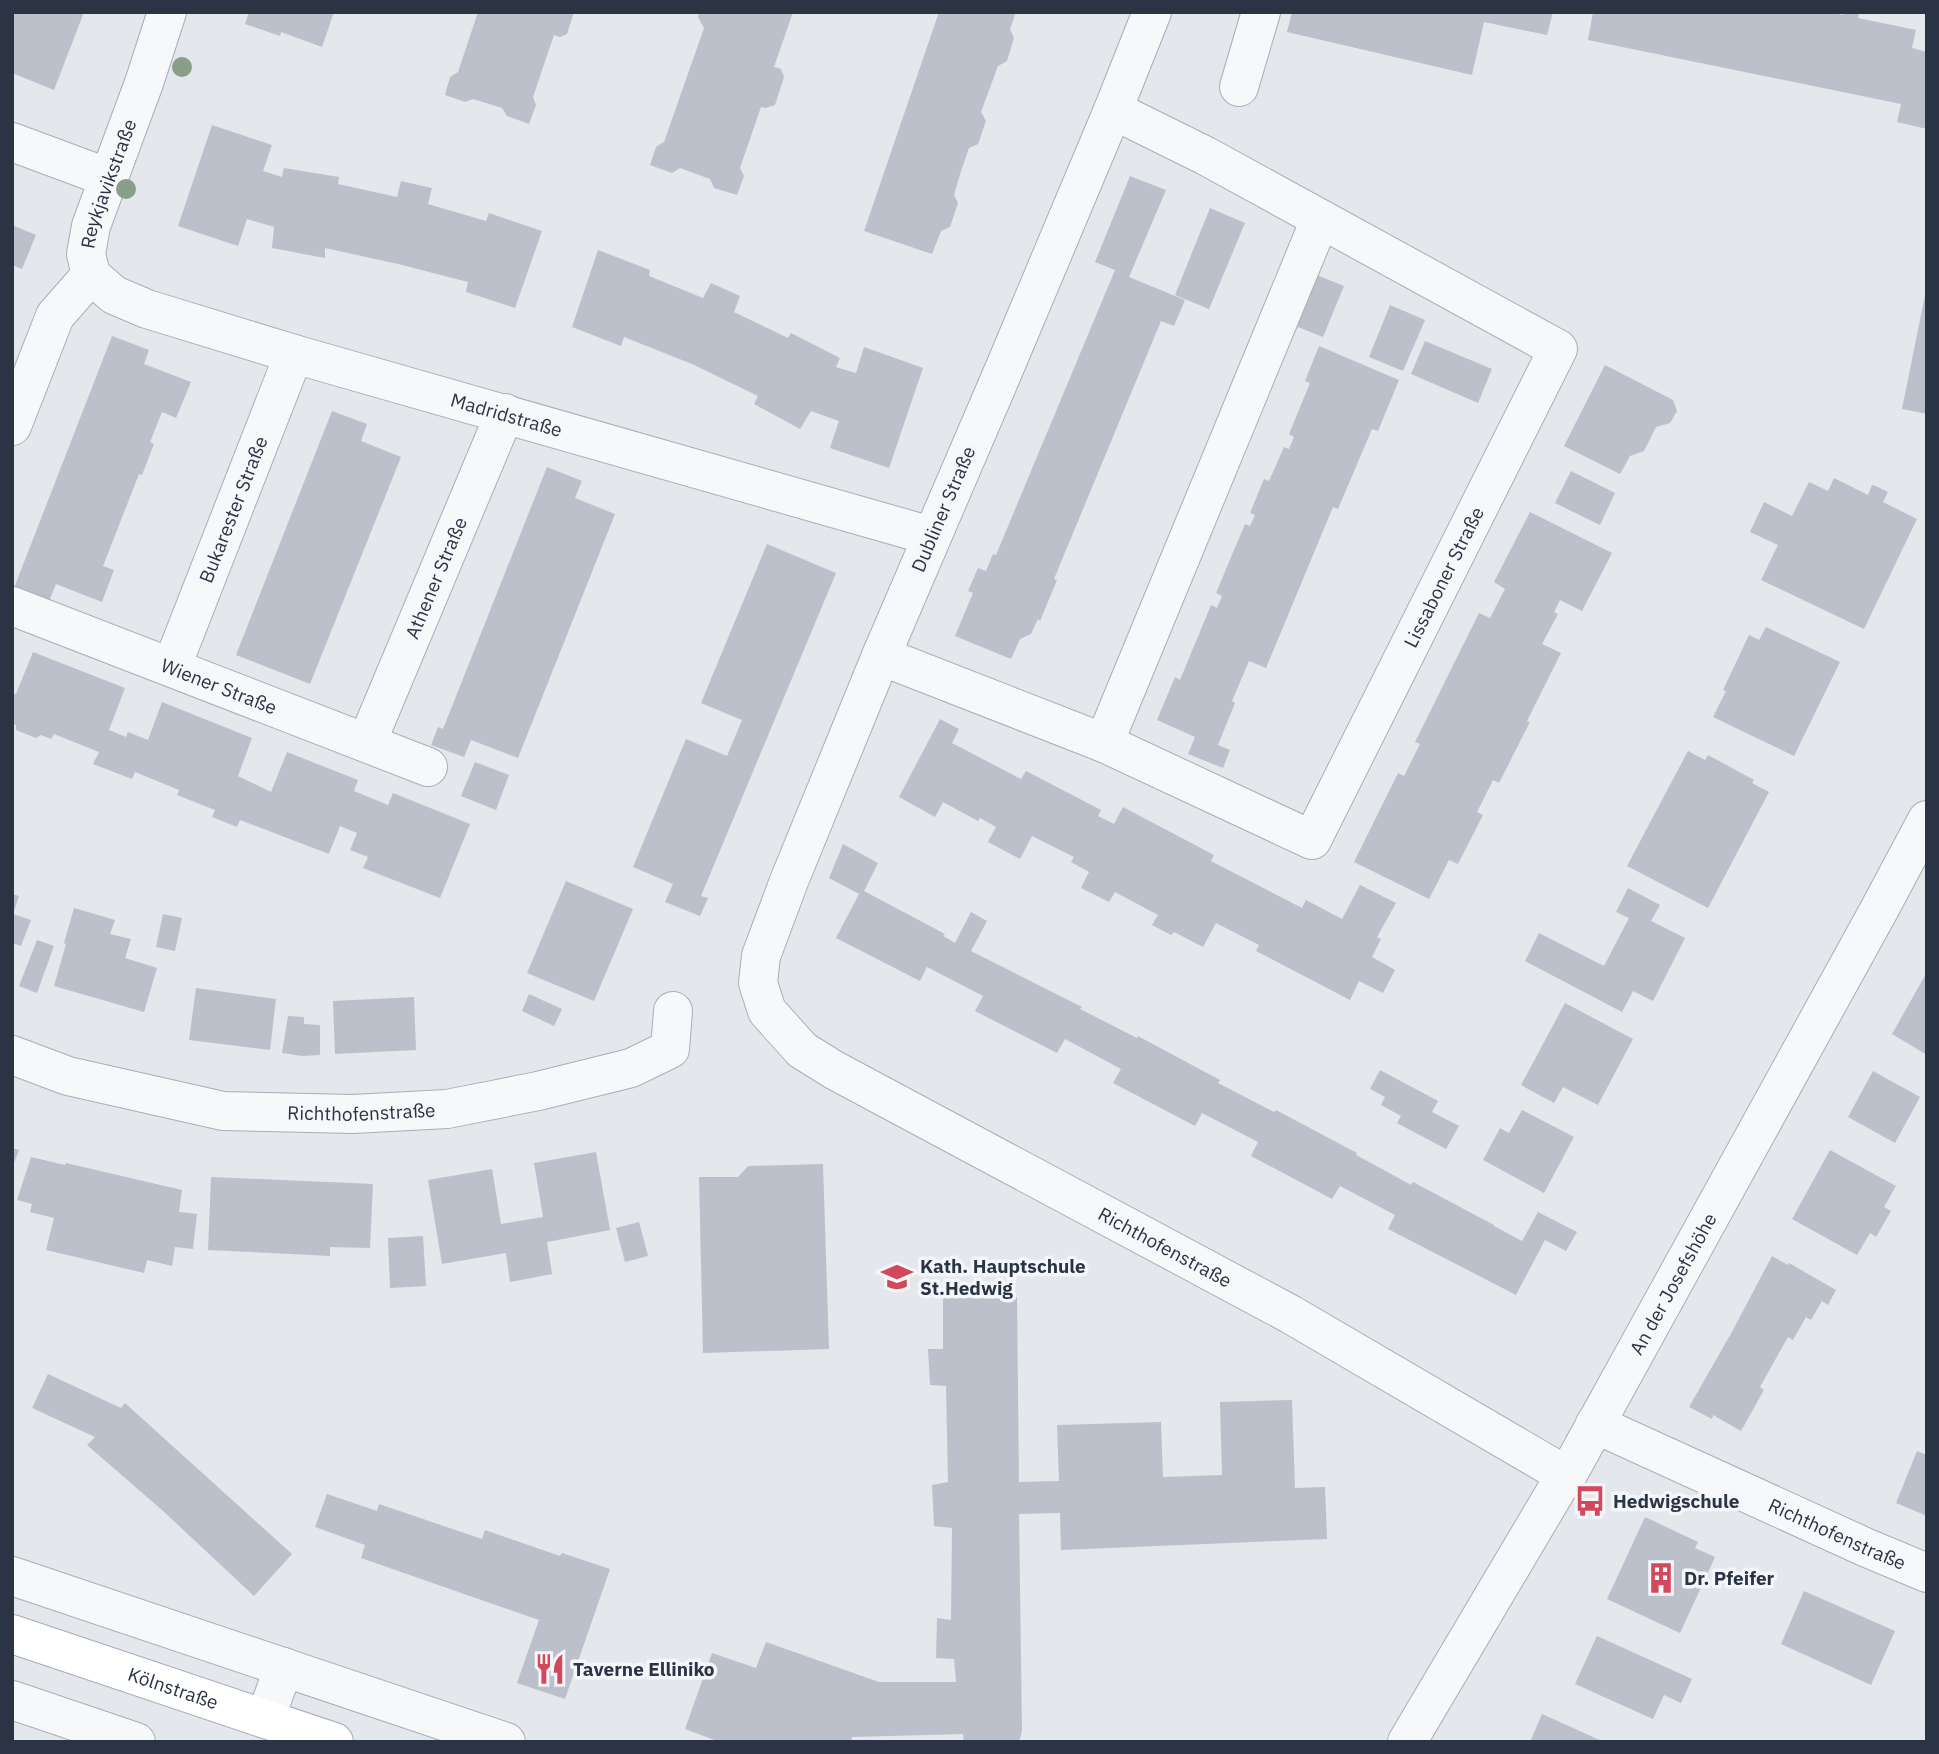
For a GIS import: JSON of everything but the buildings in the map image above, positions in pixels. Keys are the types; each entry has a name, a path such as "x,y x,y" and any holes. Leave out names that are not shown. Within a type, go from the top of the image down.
{"main road":[{"name":"Kölnstraße","path":"12,1633 334,1742"}],"street":[{"name":"Reykjavikstraße","path":"12,426 55,316 91,275 86,254 89,236 167,12"},
{"name":"Dubliner Straße","path":"767,1011 758,983 761,956 789,881 1152,12"},
{"path":"1239,87 1261,12"},
{"name":"Lissaboner Straße","path":"881,656 1104,743 1312,840 1558,349 1206,156 1113,110"},
{"path":"12,142 108,178"},
{"path":"1104,743 1320,220"},
{"name":"Madridstraße","path":"91,275 114,295 147,309 294,354 931,536"},
{"name":"Bukarester Straße","path":"172,666 294,354"},
{"name":"Athener Straße","path":"366,742 505,413"},
{"name":"Wiener Straße","path":"12,606 428,767"},
{"name":"An der Josefshöhe","path":"1407,1742 1567,1476 1927,820"},
{"name":"Richthofenstraße","path":"12,1055 68,1076 223,1111 353,1114 447,1109 538,1091 631,1068 670,1049 673,1011"},
{"name":"Richthofenstraße","path":"767,1011 802,1050 834,1070 1290,1314 1567,1476"},
{"name":"Richthofenstraße","path":"1595,1424 1927,1573"},
{"path":"12,1576 285,1667 466,1735 506,1742"},
{"path":"265,1719 285,1667"},
{"path":"12,1700 135,1742"}],"place":[{"name":"Kath. Hauptschule St.Hedwig","path":"897,1277"},
{"name":"Hedwigschule","path":"1590,1501"},
{"name":"Dr. Pfeifer","path":"1661,1578"},
{"name":"Taverne Elliniko","path":"550,1669"}]}
